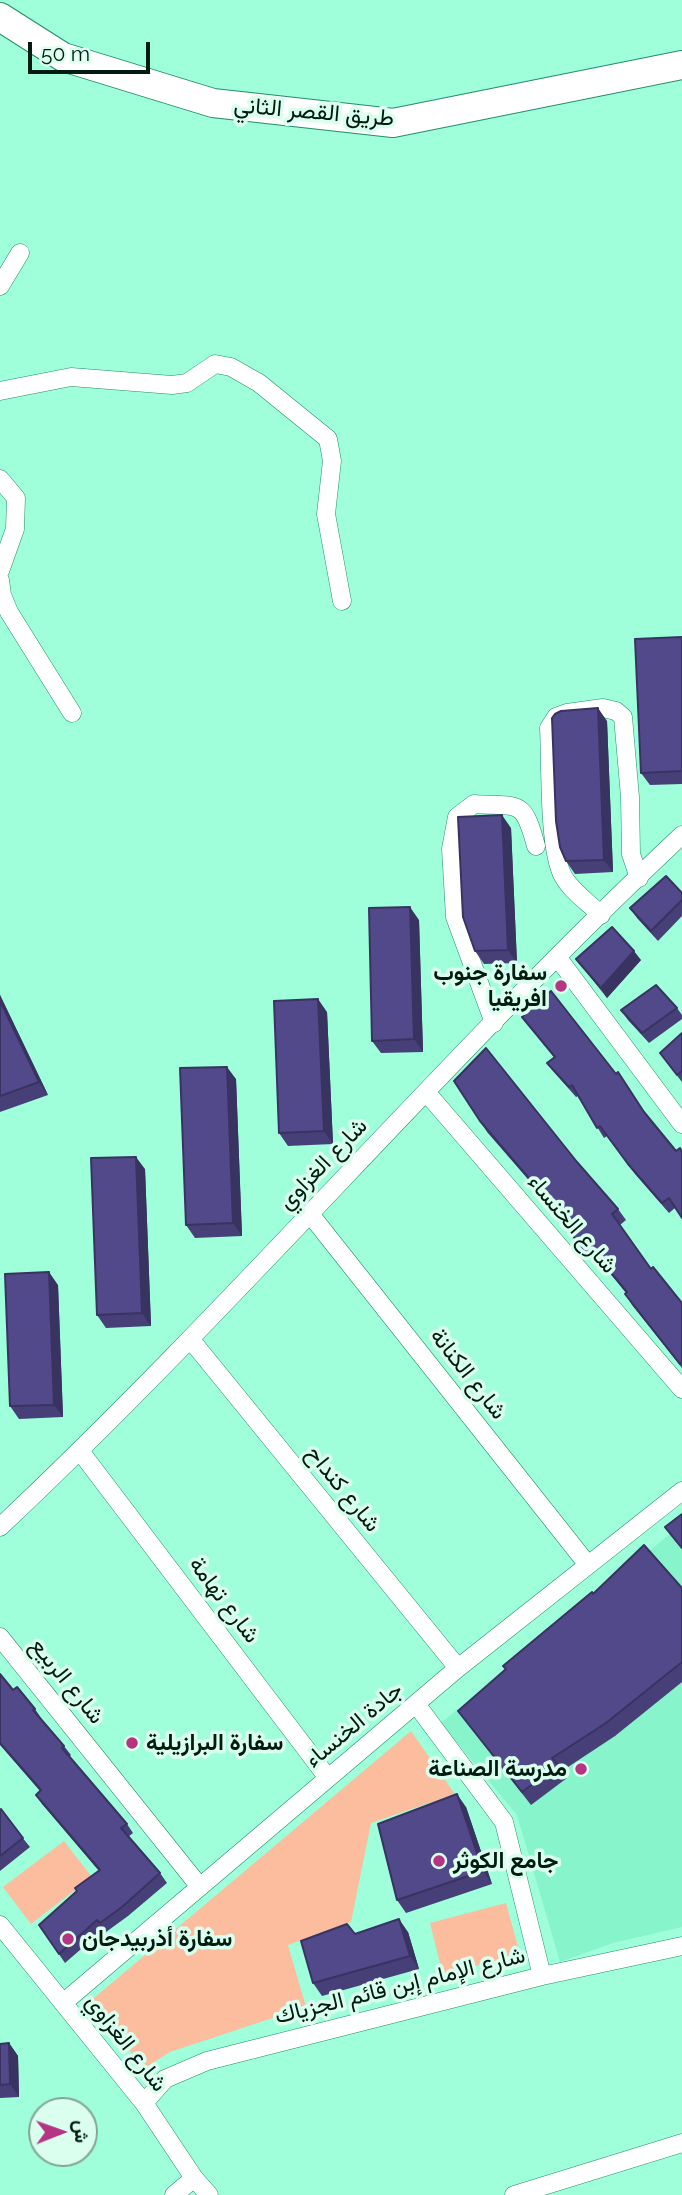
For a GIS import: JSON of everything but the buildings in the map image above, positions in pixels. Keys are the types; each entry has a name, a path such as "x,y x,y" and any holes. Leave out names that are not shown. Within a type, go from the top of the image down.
{"main road":[{"name":"طريق القصر الثاني","path":"0,17 63,57 213,103 393,123 682,65"}],"street":[{"path":"0,286 20,253"},
{"path":"1,390 71,377 172,385 187,383 215,364 231,367 259,383 327,439 332,461 326,514 342,601"},
{"path":"0,480 16,498 15,529 0,571"},
{"path":"0,580 2,595 9,612 72,713"},
{"path":"601,915 561,874 554,845 550,728 556,718 566,713 603,708 616,710 623,717 630,797 631,854 639,878"},
{"path":"494,1023 455,917 451,849 457,817 474,804 513,806 523,811 528,818 536,846"},
{"name":"شارع الغزاوي","path":"0,1527 191,1340 426,1092 558,958 639,878 679,844"},
{"path":"558,958 682,1124"},
{"name":"شارع الخنساء","path":"426,1092 682,1389"},
{"name":"شارع الكنانة","path":"310,1214 588,1566"},
{"name":"شارع كنداح","path":"191,1340 458,1668"},
{"name":"شارع تهامة","path":"80,1451 328,1779"},
{"name":"جادة الخنساء","path":"63,2003 458,1668 682,1491"},
{"name":"شارع الربيع","path":"0,1637 200,1887"},
{"path":"416,1704 504,1822 542,1976"},
{"name":"شارع الغزاوي","path":"0,1925 144,2103 194,2178 209,2195"},
{"name":"شارع الإمام إبن قائم الجزياك","path":"144,2103 165,2079 207,2061 542,1976 682,1946"},
{"path":"514,2195 682,2143"},
{"path":"174,2195 194,2178"}],"shaded area":[{"name":"مدرسة الصناعة","path":"682,1524 682,1927 613,1943 560,1962 517,1815 441,1723"},
{"path":"411,1731 455,1794 371,1823 351,1922 288,1945 306,2007 170,2052 145,2068 88,2003"},
{"path":"64,1841 92,1877 31,1924 3,1887"},
{"path":"506,1903 520,1954 443,1975 430,1923"}],"place":[{"name":"سفارة جنوب افريقيا","path":"561,986"},
{"name":"سفارة البرازيلية","path":"132,1743"},
{"name":"مدرسة الصناعة","path":"581,1769"},
{"name":"جامع الكوثر","path":"439,1861"},
{"name":"سفارة أذربيدجان","path":"68,1939"}]}
